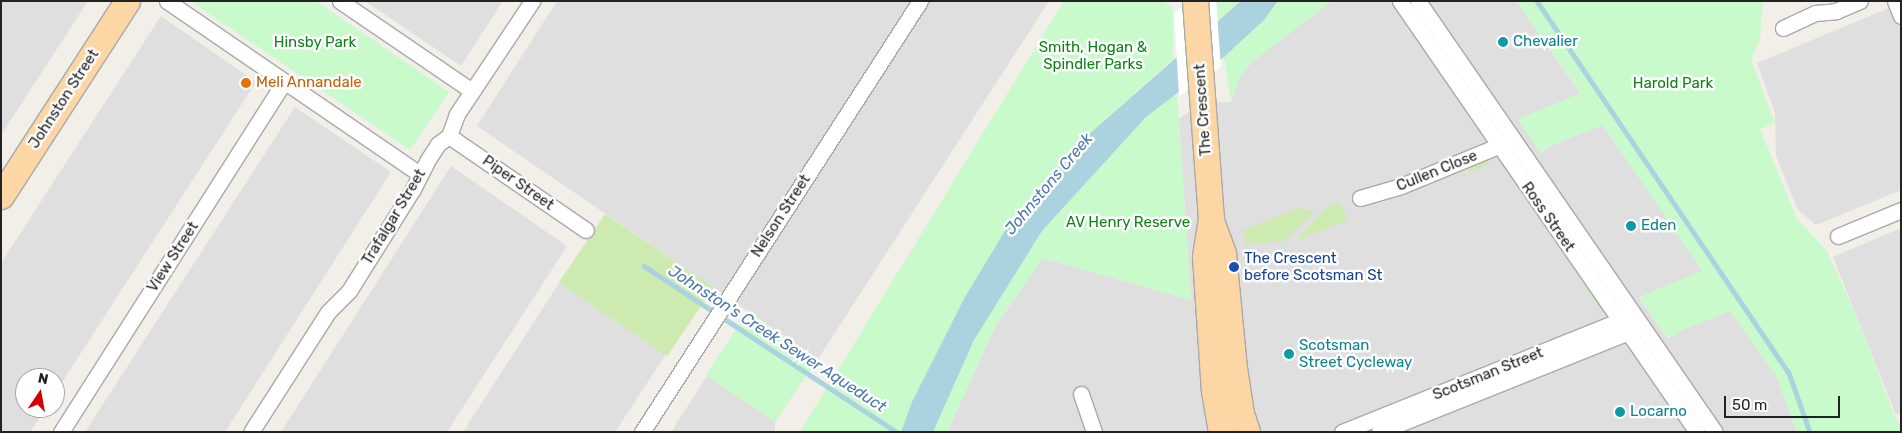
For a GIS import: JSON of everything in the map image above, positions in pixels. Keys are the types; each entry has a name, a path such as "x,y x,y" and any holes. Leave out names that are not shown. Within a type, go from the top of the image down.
{"main road":[{"name":"Johnston Street","path":"1,196 127,1"},
{"name":"The Crescent","path":"1195,1 1211,218 1205,257 1214,391 1220,432"},
{"name":"The Crescent","path":"1211,218 1223,254 1234,368 1241,412 1248,432"}],"street":[{"path":"168,1 420,174"},
{"path":"340,1 472,91"},
{"name":"Trafalgar Street","path":"251,432 328,312 348,291 413,189 438,144 449,136 455,118 532,1"},
{"name":"Nelson Street","path":"642,432 920,1"},
{"name":"Ross Street","path":"1400,1 1506,143 1631,324 1697,432"},
{"name":"Ross Street","path":"1418,1 1506,143"},
{"path":"1783,28 1820,7 1836,11 1860,1"},
{"path":"1895,1 1901,16"},
{"name":"View Street","path":"61,432 284,82"},
{"name":"Piper Street","path":"449,136 586,230"},
{"name":"Cullen Close","path":"1360,198 1401,186 1506,143"},
{"path":"1838,236 1901,210"},
{"name":"Ross Street","path":"1631,324 1715,432"},
{"name":"Scotsman Street","path":"1342,432 1631,324"},
{"name":"Scotsman Street","path":"1379,432 1631,324"},
{"path":"1081,394 1094,432"}],"shaded area":[{"path":"1,1 88,1 1,135"},
{"path":"365,1 503,1 461,66"},
{"path":"557,1 1049,1 818,359 477,126"},
{"path":"1332,1 1516,1 1581,94 1518,120 1541,153 1552,145 1603,125 1703,271 1639,298 1668,339 1680,331 1730,311 1776,375 1797,432 947,432 996,325 1043,258 1191,300 1179,119 1202,103 1231,102 1240,76 1253,61"},
{"path":"1901,3 1901,190 1816,225 1798,210 1776,156 1775,113 1757,63"},
{"path":"161,16 256,82 65,378 65,368 15,368 15,418 39,418 30,432 1,432 1,263"},
{"path":"295,107 391,172 225,432 85,432"},
{"path":"451,166 567,246 447,432 281,432"},
{"path":"1901,228 1901,413 1896,415 1833,257"},
{"path":"559,283 666,354 615,432 463,432"},
{"path":"707,376 775,421 775,432 671,432"}],"green space":[{"name":"Hinsby Park","path":"190,1 316,1 449,92 410,150"},
{"name":"Smith, Hogan & Spindler Parks","path":"1064,1 1162,1 1173,8 1173,59 1088,135 1011,221 912,402 901,432 800,432"},
{"path":"1217,1 1241,1 1218,22"},
{"path":"1278,1 1332,1 1253,61 1240,76 1231,102 1224,57 1264,20"},
{"name":"Harold Park","path":"1516,1 1763,1 1760,38 1751,60 1775,123 1760,129 1797,219 1827,251 1857,317 1896,420 1901,426 1901,432 1797,432 1776,375 1730,311 1680,331 1668,339 1639,297 1702,271 1603,125 1552,145 1540,153 1518,119 1581,93"},
{"name":"AV Henry Reserve","path":"1177,93 1191,300 1043,258 996,325 947,432 933,432 974,340 1042,231 1146,117"},
{"path":"1484,160 1491,163 1468,173 1466,168"},
{"path":"1340,202 1348,220 1295,241 1327,207"},
{"path":"1298,208 1315,211 1285,241 1246,245 1244,230"},
{"path":"605,214 714,287 667,356 559,283"},
{"path":"1590,287 1607,311 1604,314 1586,290"},
{"path":"748,312 818,359 775,422 706,375"}],"water":[{"name":"Johnstons Creek","path":"1241,1 1278,1 1264,20 1224,57 1146,117 1042,231 974,340 933,432 901,432 912,402 965,297 1011,221 1088,135"}],"pier":[{"path":"1191,1 1216,1 1221,67 1179,96 1174,13"}],"waterway":[{"path":"1537,1 1789,373 1810,432"},
{"name":"Johnston's Creek Sewer Aqueduct","path":"644,266 897,432"}],"place":[{"name":"Chevalier","path":"1503,42"},
{"name":"Meli Annandale","path":"246,83"},
{"name":"Eden","path":"1631,226"},
{"name":"The Crescent before Scotsman St","path":"1234,267"},
{"name":"Scotsman Street Cycleway","path":"1289,354"},
{"name":"Locarno","path":"1620,412"}]}
